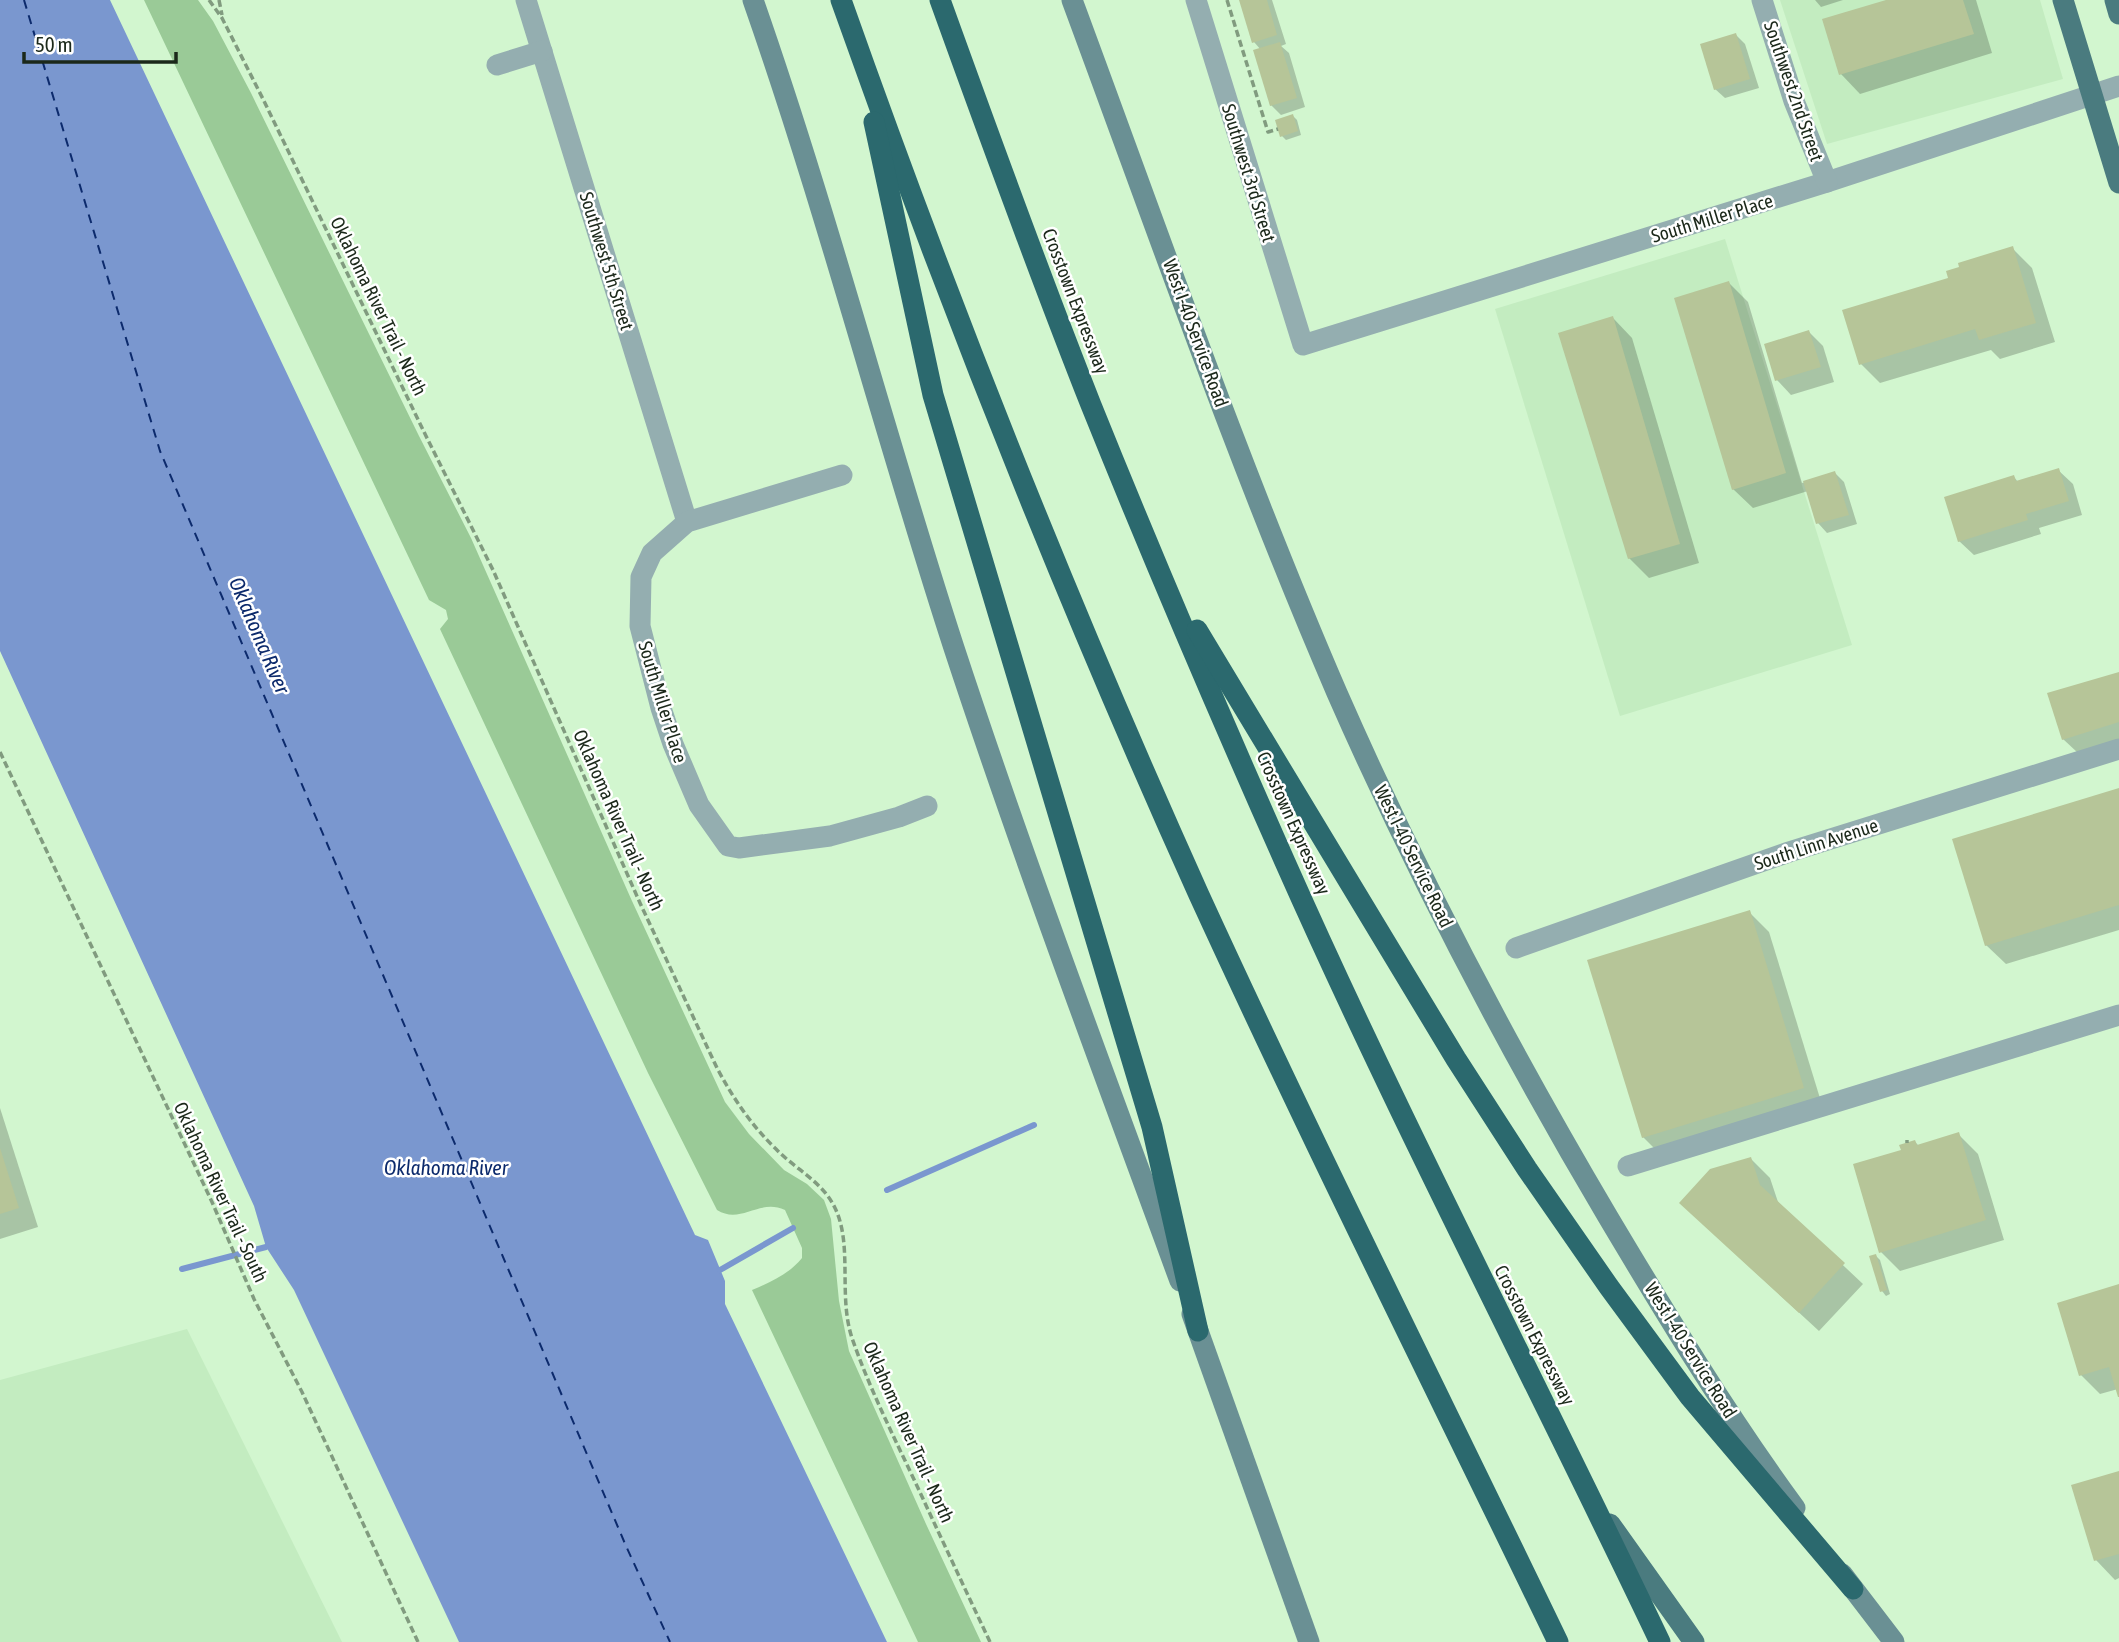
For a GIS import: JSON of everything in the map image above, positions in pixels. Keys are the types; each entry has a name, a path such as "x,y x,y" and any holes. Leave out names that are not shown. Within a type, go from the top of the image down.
{"highway":[{"path":"841,0 980,374 1088,639 1197,889 1314,1141 1558,1642"},
{"name":"Crosstown Expressway","path":"940,0 1091,405 1154,560 1286,865 1434,1183 1592,1499 1660,1642"},
{"path":"858,48 933,394 1152,1127 1198,1331"},
{"path":"1154,560 1456,1059 1527,1169 1690,1397 1853,1589"}],"main road":[{"path":"753,0 816,188 954,648 1309,1642"},
{"name":"West I-40 Service Road","path":"1072,0 1268,524 1336,692 1389,808 1503,1032 1628,1251 1780,1488 1894,1642"},
{"path":"2063,0 2119,183"},
{"path":"2115,0 2119,14"},
{"path":"1592,1499 1694,1642"}],"street":[{"name":"Southwest 5th Street","path":"526,0 687,522"},
{"name":"Southwest 3rd Street","path":"1196,0 1303,345"},
{"name":"Southwest 2nd Street","path":"1762,0 1794,101 1827,182"},
{"path":"497,65 542,51"},
{"name":"South Miller Place","path":"1303,345 1827,182 2119,86"},
{"name":"South Miller Place","path":"842,475 687,522 652,553 641,577 640,626 673,744 699,805 728,846 739,848 830,836 899,817 927,806"},
{"name":"South Linn Avenue","path":"1516,948 1789,852 2119,749"},
{"path":"1628,1166 2119,1015"}],"path":[{"name":"Oklahoma River Trail - North","path":"209,0 222,18 493,570 634,891 717,1068 758,1131 817,1184 828,1195 835,1208 842,1230 844,1302 851,1335 892,1433 990,1642"},
{"path":"219,0 222,18"},
{"path":"1227,0 1268,132 1278,129"},
{"name":"Oklahoma River Trail - South","path":"0,752 212,1202 254,1299 302,1392 418,1642"}],"shaded area":[{"path":"144,0 198,0 213,21 471,538 632,901 725,1102 749,1134 784,1170 807,1184 824,1200 831,1219 839,1301 849,1351 981,1642 918,1642 752,1290 773,1281 802,1258 802,1248 785,1210 767,1207 734,1215 717,1210 648,1073 440,629 448,619 446,610 429,600"},
{"path":"1780,0 2040,0 2063,79 1827,144"},
{"path":"1725,239 1852,645 1620,716 1495,309"},
{"path":"187,1329 342,1642 0,1642 0,1380"}],"water":[{"name":"Oklahoma River","path":"0,0 110,0 695,1235 708,1240 725,1281 725,1304 887,1642 459,1642 294,1290 266,1247 254,1206 0,651"}],"building":[{"path":"1239,0 1267,0 1277,35 1252,43"},
{"path":"1886,0 1963,0 1974,34 1839,75 1822,19"},
{"path":"1736,33 1750,79 1714,90 1700,44"},
{"path":"1280,42 1297,98 1270,106 1253,50"},
{"path":"1293,114 1298,131 1280,137 1275,120"},
{"path":"2013,246 2036,323 1979,340 1975,329 1859,365 1842,310 1948,278 1946,271 1959,267 1958,263"},
{"path":"1729,281 1786,473 1732,490 1674,298"},
{"path":"1613,316 1680,544 1628,559 1558,333"},
{"path":"1809,330 1821,367 1775,381 1764,344"},
{"path":"2059,468 2069,501 2026,514 2028,520 1958,542 1944,497 2014,475 2016,481"},
{"path":"1835,471 1849,515 1816,524 1803,481"},
{"path":"2119,672 2119,722 2062,740 2047,693"},
{"path":"2119,788 2119,905 1985,946 1952,839"},
{"path":"1750,910 1804,1088 1642,1138 1587,960"},
{"path":"1959,1132 1986,1220 1879,1253 1853,1164 1901,1150 1899,1145 1915,1140 1917,1145"},
{"path":"0,1148 19,1208 0,1214"},
{"path":"1751,1157 1760,1185 1845,1263 1799,1313 1679,1203 1710,1169"},
{"path":"1876,1254 1887,1290 1880,1292 1869,1256"},
{"path":"2119,1284 2118,1397 2109,1367 2079,1376 2057,1303"},
{"path":"2119,1471 2119,1554 2094,1561 2071,1485"}],"waterway":[{"path":"887,1190 1034,1125"},
{"path":"720,1270 793,1228"},
{"path":"182,1269 266,1247"}],"ferry route":[{"path":"24,0 160,451 626,1546 670,1642"}]}
